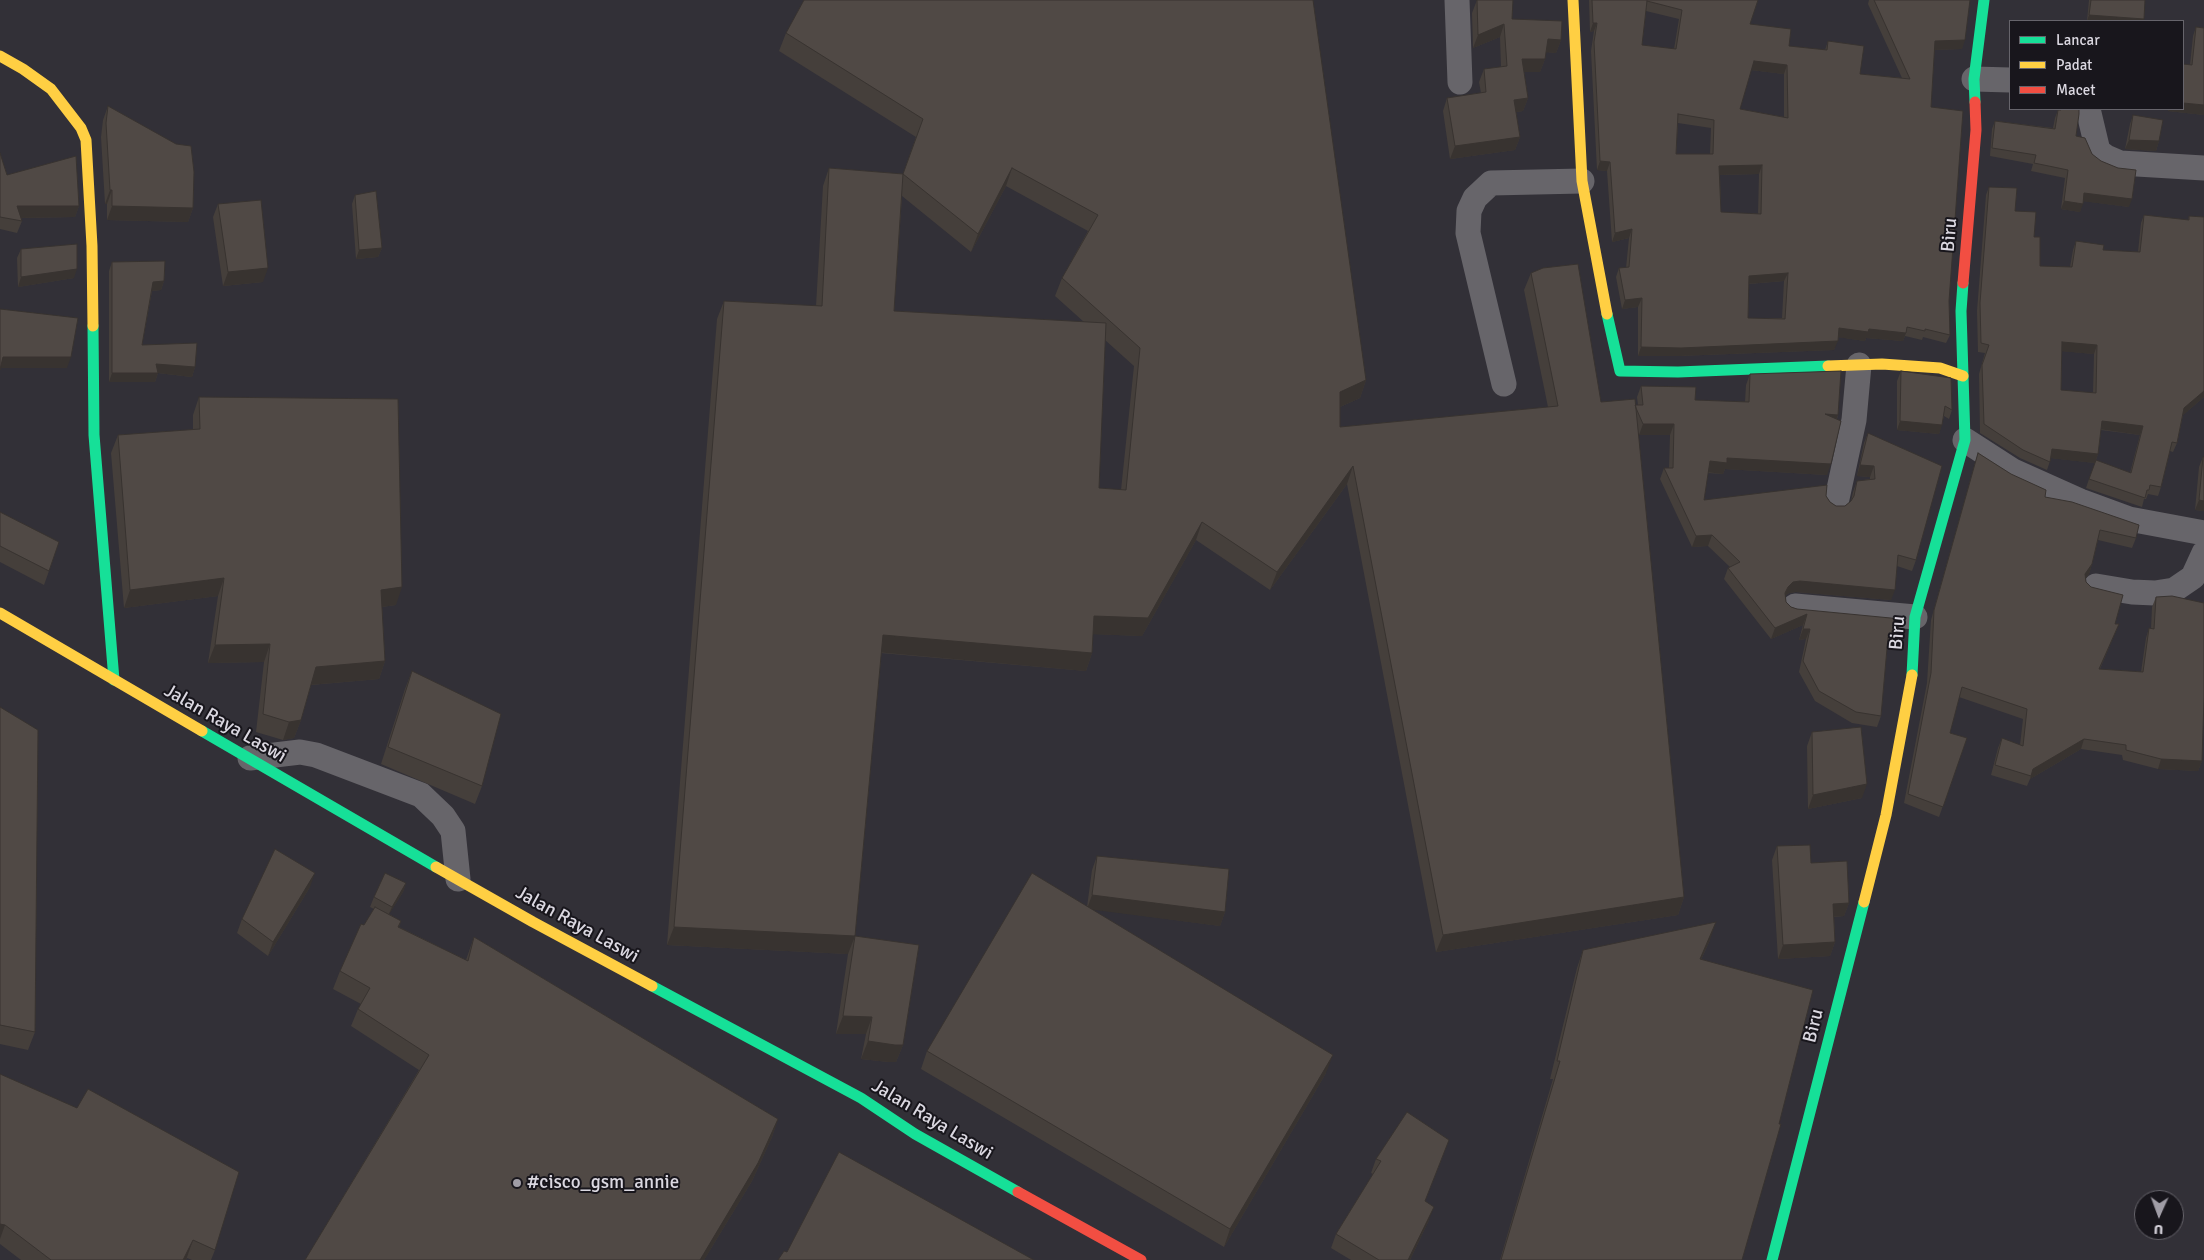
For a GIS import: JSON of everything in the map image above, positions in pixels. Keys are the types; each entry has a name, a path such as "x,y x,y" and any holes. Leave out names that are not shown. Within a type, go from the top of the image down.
{"street":[{"path":"1457,0 1460,82"},
{"path":"1573,0 1582,181 1610,332 1620,371 1678,372 1882,364 1940,368 1963,376"},
{"name":"Biru","path":"1772,1260 1886,815 1912,680 1916,617 1965,440 1961,311 1976,130 1974,79 1984,0"},
{"path":"0,56 24,69 51,89 81,128 86,140 92,246 94,435 114,680"},
{"path":"1974,79 2009,80"},
{"path":"2088,110 2098,151 2106,157 2120,163 2204,168"},
{"path":"1504,384 1468,233 1469,211 1475,198 1491,183 1582,181"},
{"path":"1836,503 1854,420 1859,365"},
{"path":"1965,440 2013,471 2080,501 2129,518 2204,533"},
{"path":"2096,586 2132,592 2154,593 2174,590 2193,578 2204,553"},
{"path":"1795,606 1916,617"},
{"name":"Jalan Raya Laswi","path":"0,613 533,922 861,1098 915,1134 1140,1260"},
{"path":"250,758 300,752 316,754 420,795 443,816 453,831 458,878"}],"building":[{"path":"804,0 1313,0 1366,380 1340,392 1340,427 1558,406 1531,273 1543,268 1578,264 1601,402 1635,399 1684,897 1443,935 1353,466 1277,572 1202,522 1148,618 1094,616 1092,653 883,635 855,936 674,927 724,301 822,306 829,168 903,174 923,119 786,33","holes":["1012,168 1098,215 1062,278 1140,348 1126,490 1099,488 1106,323 894,311 903,174 978,234"]},
{"path":"1477,0 1513,0 1512,19 1562,21 1561,40 1548,39 1545,59 1522,59 1528,98 1514,100 1520,137 1455,146 1447,98 1486,92 1484,69 1507,66 1504,24 1478,35"},
{"path":"1592,0 1758,0 1750,24 1791,29 1789,46 1827,50 1828,41 1864,46 1860,74 1910,79 1874,0 1970,0 1965,40 1935,41 1931,107 1963,111 1949,301 1950,335 1907,327 1906,333 1869,329 1868,332 1839,328 1838,341 1681,348 1641,347 1642,298 1625,300 1619,268 1629,267 1632,229 1615,233 1610,162 1600,161 1594,42 1597,23 1593,23","holes":["1647,1 1682,10 1676,49 1642,45","1754,61 1787,65 1788,118 1740,109","1678,114 1714,120 1713,154 1676,154","1762,165 1761,214 1721,212 1719,166","1788,273 1785,319 1748,318 1749,276"]},
{"path":"2091,0 2145,0 2144,19 2089,15"},
{"path":"2196,27 2204,28 2204,105 2184,103 2184,64 2192,65"},
{"path":"108,106 176,144 191,146 194,172 193,208 112,206 106,123"},
{"path":"2058,110 2079,110 2076,136 2085,138 2092,154 2101,161 2118,168 2136,170 2132,199 2084,193 2083,204 2064,201 2068,170 2034,163 2036,155 1992,148 1995,121 2055,129"},
{"path":"2133,115 2163,120 2159,141 2129,140"},
{"path":"0,153 7,175 76,156 79,206 17,206 22,221 0,217"},
{"path":"1989,187 2017,188 2015,211 2036,212 2034,237 2040,237 2040,266 2072,267 2076,241 2104,245 2103,250 2140,252 2144,215 2189,220 2189,216 2204,217 2204,391 2184,408 2177,443 2172,442 2161,487 2150,485 2145,498 2089,479 2096,460 2131,473 2143,426 2102,421 2098,454 2052,449 2050,462 2023,450 1984,424 1982,365 1989,345 1981,343 1980,303","holes":["2062,342 2097,345 2096,393 2061,390"]},
{"path":"376,191 382,248 359,250 355,195"},
{"path":"261,200 268,268 228,272 218,204"},
{"path":"77,244 77,269 21,277 21,249"},
{"path":"165,261 164,281 153,282 142,345 197,343 195,367 156,364 158,373 112,373 112,262"},
{"path":"0,309 78,318 71,357 3,357 0,370"},
{"path":"1841,371 1838,415 1825,414 1841,421 1831,464 1727,458 1727,463 1710,461 1704,500 1827,485 1826,496 1830,502 1836,506 1845,506 1854,496 1857,481 1875,479 1874,466 1860,465 1868,433 1942,466 1916,560 1898,555 1895,590 1800,581 1793,582 1785,593 1786,602 1791,607 1797,609 1901,619 1895,639 1888,637 1881,716 1856,712 1819,691 1803,661 1810,629 1803,629 1807,614 1775,628 1728,568 1740,562 1712,535 1696,536 1664,468 1673,468 1674,424 1643,424 1635,405 1643,405 1641,386 1696,387 1695,400 1749,402 1750,374"},
{"path":"1901,371 1951,378 1952,410 1945,406 1942,425 1900,421"},
{"path":"199,397 398,399 402,587 381,590 385,661 316,667 301,720 289,722 263,714 270,644 215,645 224,578 130,590 118,435 200,429"},
{"path":"1978,453 2011,474 2046,490 2045,497 2072,502 2139,525 2136,538 2100,530 2092,564 2085,574 2086,582 2091,587 2123,595 2115,624 2119,624 2099,669 2143,672 2149,628 2154,629 2156,597 2172,596 2204,603 2202,761 2161,759 2126,750 2126,745 2084,739 2033,769 2031,776 1995,765 2002,738 2023,746 2027,709 1962,687 1950,733 1967,738 1943,807 1908,794 1931,673 1934,610"},
{"path":"2204,457 2204,501 2199,500"},
{"path":"0,512 59,542 49,571 0,546"},
{"path":"412,671 501,714 482,786 388,747"},
{"path":"0,707 38,730 35,1032 0,1025"},
{"path":"1861,727 1867,784 1813,795 1812,732"},
{"path":"1810,845 1811,863 1847,861 1849,903 1833,904 1835,942 1783,945 1777,846"},
{"path":"275,849 315,873 273,942 242,919"},
{"path":"1097,856 1229,869 1225,912 1092,895"},
{"path":"385,873 406,883 392,907 374,897"},
{"path":"1032,873 1333,1055 1230,1229 927,1051"},
{"path":"375,907 401,921 398,927 468,961 474,937 778,1119 758,1163 700,1260 305,1260 429,1055 358,1009 370,988 340,971 361,924 364,925"},
{"path":"1716,922 1700,959 1813,990 1779,1124 1781,1124 1742,1260 1501,1260 1560,1061 1557,1061 1583,950"},
{"path":"855,936 919,945 903,1045 868,1041 872,1017 843,1016"},
{"path":"0,1074 77,1108 88,1089 239,1172 215,1250 193,1240 183,1260 51,1260 5,1225 0,1224"},
{"path":"1407,1112 1449,1140 1425,1201 1434,1207 1408,1260 1379,1260 1336,1234 1381,1161 1376,1159"},
{"path":"839,1152 1034,1260 778,1260 784,1251 787,1252"}],"traffic: fast":[{"path":"1975,102 1974,79 1984,0"},
{"path":"1912,675 1915,617 1965,440 1961,311 1963,283"},
{"path":"1607,314 1620,371 1678,372 1828,366"},
{"path":"93,326 94,435 114,680"},
{"path":"202,731 436,867"},
{"path":"1772,1260 1864,902"},
{"path":"652,986 861,1098 915,1134 1018,1192"}],"traffic: slow":[{"path":"1573,0 1582,181 1607,314"},
{"path":"0,56 23,69 51,89 81,128 86,140 92,246 93,326"},
{"path":"1828,366 1882,364 1940,368 1963,376"},
{"path":"0,613 202,731"},
{"path":"1864,902 1886,815 1912,675"},
{"path":"436,867 652,986"}],"traffic: jam":[{"path":"1963,283 1976,130 1975,102"},
{"path":"1018,1192 1141,1260"}],"place":[{"name":"#cisco_gsm_annie","path":"517,1183"}]}
